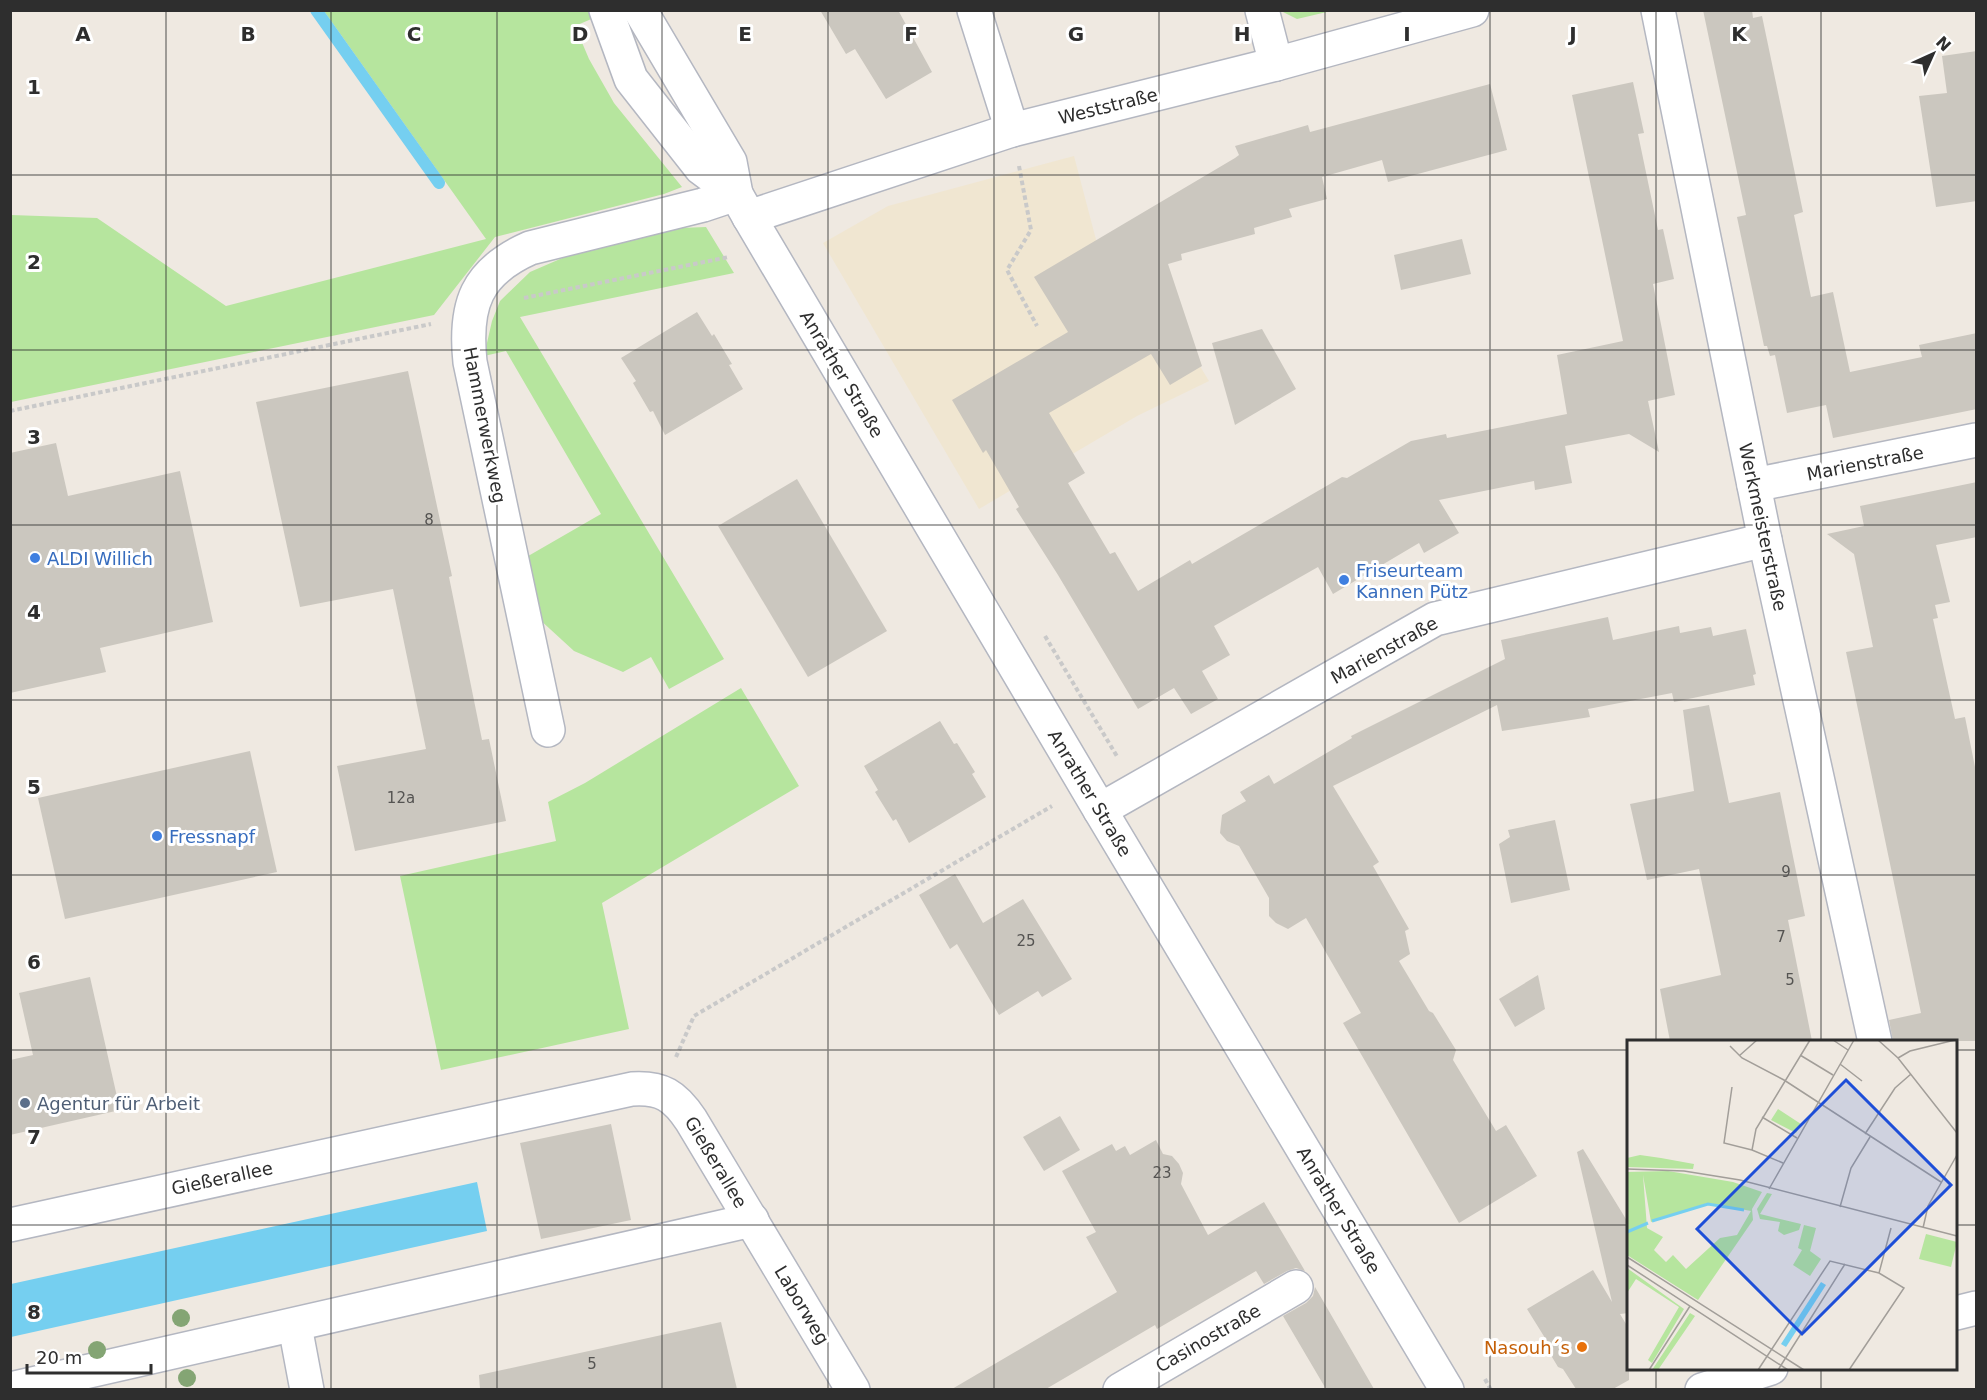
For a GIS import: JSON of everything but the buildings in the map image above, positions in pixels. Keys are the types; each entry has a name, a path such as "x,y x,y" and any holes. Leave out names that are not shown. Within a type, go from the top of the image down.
{"street":[{"name":"Anrather Straße","path":"606,10 631,79 701,168 742,206 1447,1389"},
{"name":"Anrather Straße","path":"640,10 730,162 742,206"},
{"path":"974,10 1012,130"},
{"path":"1262,10 1276,64"},
{"name":"Weststraße","path":"742,206 1012,130 1276,64 1472,10"},
{"name":"Werkmeisterstraße","path":"1658,10 1765,540 1875,1040"},
{"name":"Hammerwerkweg","path":"548,730 473,381 468,344 469,316 475,297 497,266 512,256 549,243 703,205 742,206"},
{"name":"Marienstraße","path":"1754,485 1977,440"},
{"name":"Marienstraße","path":"1100,810 1435,619 1765,540"},
{"name":"Gießerallee","path":"10,1225 632,1089 660,1091 669,1095 685,1110 752,1220 295,1326 10,1389"},
{"name":"Laborweg","path":"752,1220 853,1389"},
{"name":"Casinostraße","path":"1120,1389 1296,1287"},
{"path":"1957,1313 1977,1308"},
{"path":"295,1326 307,1389"},
{"path":"1702,1389 1765,1370"}],"path":[{"path":"1012,130 1031,230 1007,270 1037,326"},
{"path":"10,411 469,316 524,298 767,247"},
{"path":"660,1091 694,1016 1058,802"}],"shaded area":[{"path":"1074,156 1099,251 1189,348 1209,381 1137,416 979,509 823,243 888,206"}],"green space":[{"path":"324,11 594,11 596,17 575,26 589,59 614,103 682,187 664,194 495,237 434,315 11,402 11,215 97,218 226,306 486,239"},
{"path":"1281,11 1331,11 1297,19"},
{"path":"706,227 734,273 520,317 724,659 669,689 651,657 623,672 574,651 538,618 523,559 601,514 506,351 484,356 492,321 500,301 530,272 567,256 680,228"},
{"path":"741,688 799,786 602,903 629,1029 441,1070 400,876 556,841 548,802 585,783"}],"water":[{"path":"477,1182 487,1231 11,1337 11,1284"}],"waterway":[{"path":"316,10 439,183"}],"place":[{"name":"ALDI Willich","path":"35,558"},
{"name":"Friseurteam Kannen Pütz","path":"1344,580"},
{"name":"Fressnapf","path":"157,836"},
{"name":"Agentur für Arbeit","path":"25,1103"},
{"name":"Nasouh´s","path":"1582,1347"}]}
